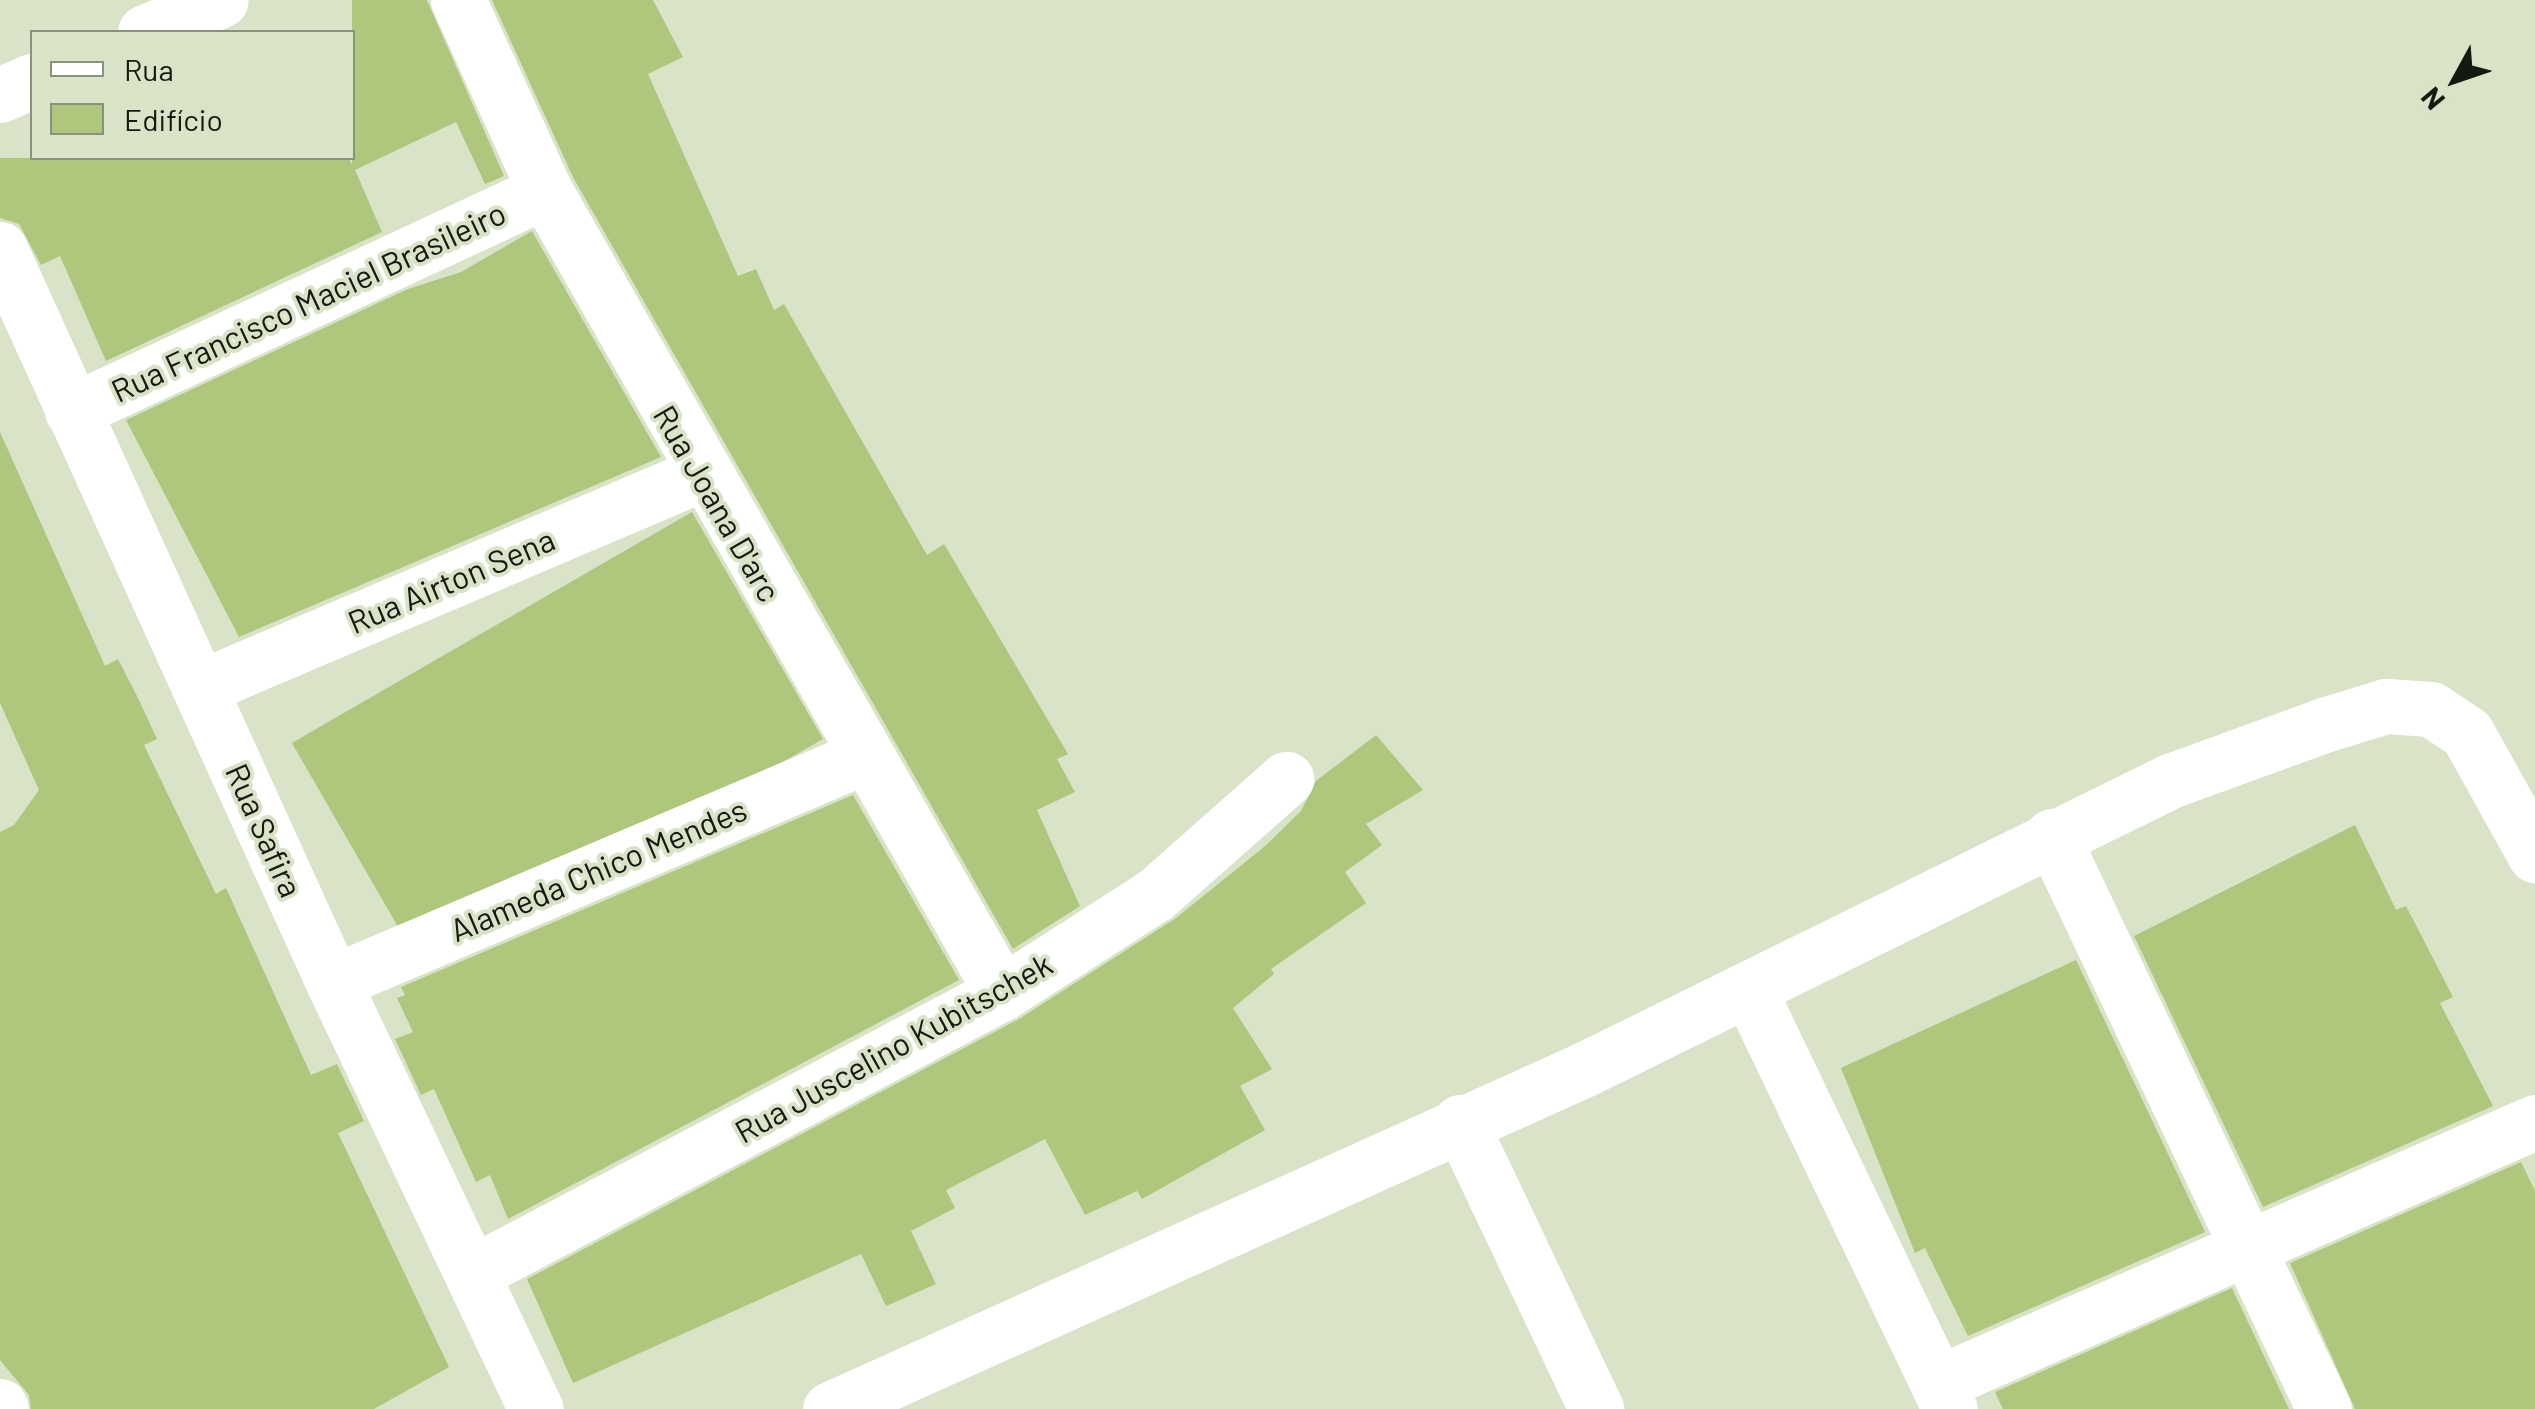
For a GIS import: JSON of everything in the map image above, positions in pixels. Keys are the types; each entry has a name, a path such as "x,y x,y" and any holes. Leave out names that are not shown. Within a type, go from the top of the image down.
{"street":[{"path":"150,30 221,0"},
{"name":"Rua Joana D'arc","path":"458,0 544,192 700,474 1002,993"},
{"path":"0,95 30,82"},
{"name":"Rua Francisco Maciel Brasileiro","path":"72,411 544,192"},
{"name":"Rua Safira","path":"0,249 333,982 536,1409"},
{"name":"Rua Airton Sena","path":"201,687 700,474"},
{"path":"830,1409 1748,990 2052,836 2239,754 2386,706 2431,709 2466,733 2535,855"},
{"name":"Alameda Chico Mendes","path":"333,982 863,756"},
{"name":"Rua Juscelino Kubitschek","path":"472,1272 1002,993 1156,894 1286,779"},
{"path":"2052,836 2324,1409"},
{"path":"1748,990 1944,1396 2248,1248 2535,1122"},
{"path":"1460,1122 1596,1409"}],"building":[{"path":"352,0 427,0 504,176 485,184 456,122 355,170 382,232 106,361 60,256 41,265 19,224 0,218 0,158 350,160 352,165"},
{"path":"492,0 653,0 683,57 648,74 738,276 756,269 774,310 784,304 927,555 944,544 1068,754 1057,759 1075,792 1037,810 1080,906 1013,949 573,177"},
{"path":"532,231 661,457 239,637 126,420 408,289 461,272"},
{"path":"0,432 105,666 118,659 139,700 157,739 144,745 216,894 226,888 311,1075 337,1064 364,1121 338,1133 449,1367 374,1409 31,1409 29,1395 0,1360 0,832 14,825 39,790 0,703"},
{"path":"692,512 823,739 423,970 292,743"},
{"path":"1376,735 1423,790 1366,824 1382,845 1345,872 1366,903 1271,969 1274,974 1233,1008 1272,1069 1240,1086 1265,1130 1142,1199 1137,1191 1085,1215 1045,1139 946,1190 955,1208 911,1231 936,1284 886,1306 861,1254 573,1383 527,1279 1019,1019 1176,918 1264,847 1301,811 1316,781"},
{"path":"853,795 959,980 508,1219 490,1175 476,1182 434,1089 421,1095 395,1039 413,1032 397,998 405,995 401,987"},
{"path":"2355,825 2396,910 2406,906 2453,997 2440,1003 2493,1106 2263,1207 2134,936"},
{"path":"2076,960 2205,1232 1968,1336 1925,1248 1915,1253 1841,1068"},
{"path":"2521,1162 2535,1191 2535,1409 2355,1409 2290,1263"},
{"path":"2232,1288 2289,1409 2003,1409 1995,1392"}]}
